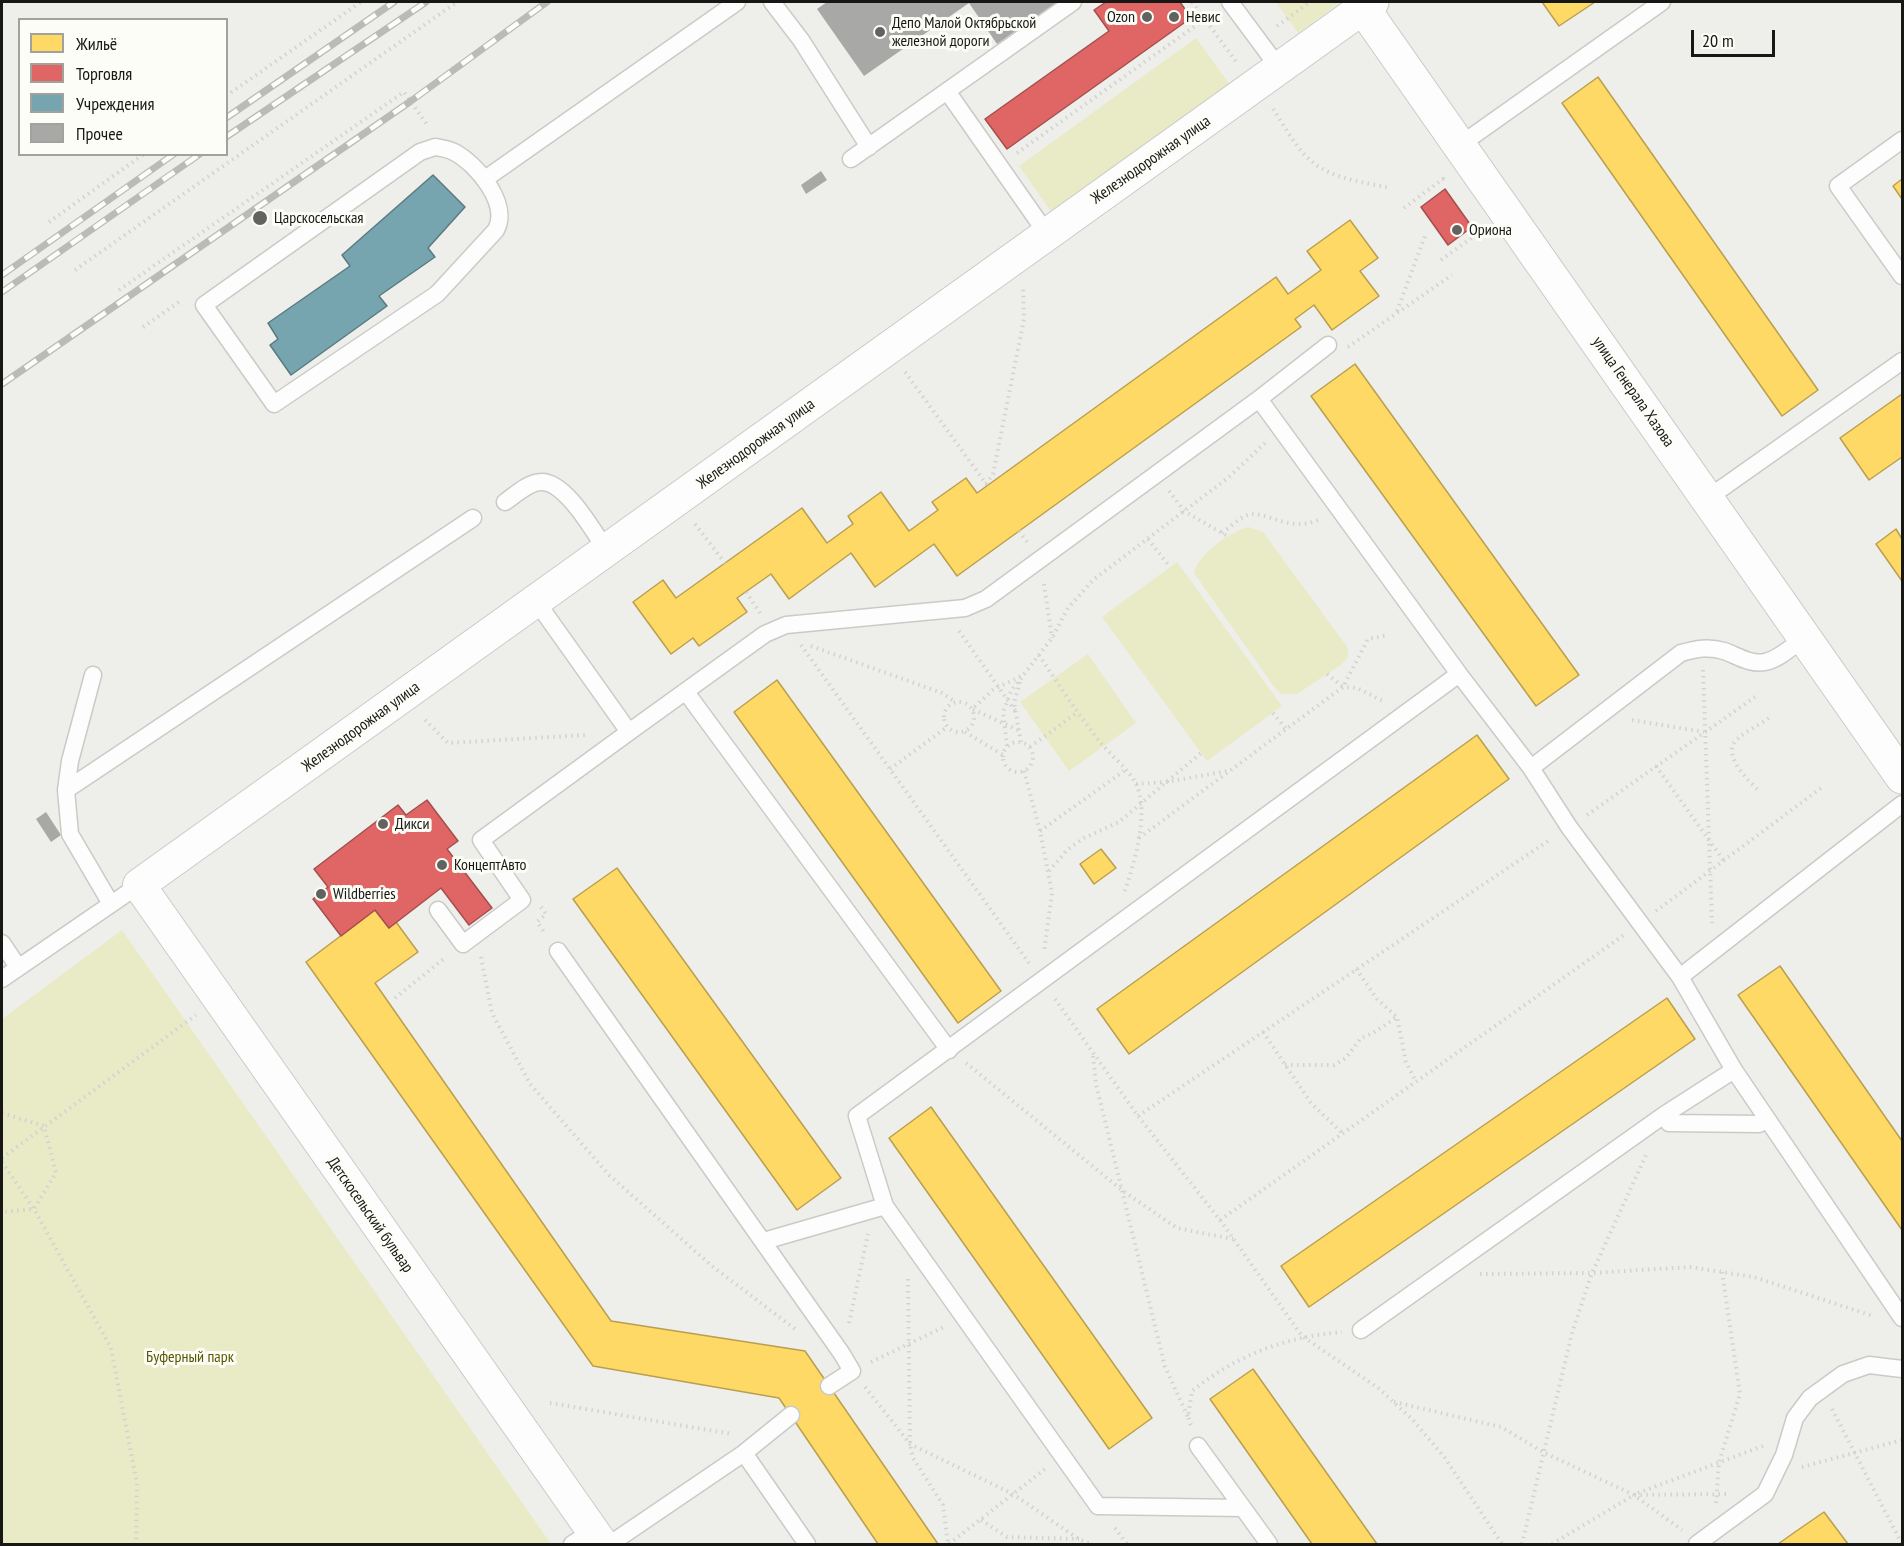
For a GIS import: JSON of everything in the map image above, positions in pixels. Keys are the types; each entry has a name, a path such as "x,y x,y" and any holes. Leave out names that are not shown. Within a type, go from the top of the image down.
{"street":[{"name":"Железнодорожная улица","path":"140,885 1047,234 1262,96 1279,69 1368,5"},
{"name":"улица Генерала Хазова","path":"1368,5 1460,145 1902,777"},
{"name":"Детскосельский бульвар","path":"140,885 594,1541"}],"lane":[{"path":"485,178 737,2"},
{"path":"772,2 801,40 868,147"},
{"path":"851,159 1073,2"},
{"path":"1230,2 1279,69"},
{"path":"1460,145 1662,2"},
{"path":"947,91 1047,234"},
{"path":"1902,140 1838,186 1902,276"},
{"path":"435,147 454,152 485,178 501,210 501,220 496,230 444,286 436,294 274,404 204,305 420,152 435,147"},
{"path":"438,910 470,939 522,900 480,840 765,634 786,625 965,608 986,599 1259,399 1334,349"},
{"path":"1708,498 1902,361"},
{"path":"1259,399 1459,674 1531,768 1569,827 1680,977 1734,1070 1902,1318"},
{"path":"505,502 540,482 555,485 569,498 607,551"},
{"path":"66,790 473,518"},
{"path":"536,601 629,732"},
{"path":"1531,768 1682,653 1702,647 1723,651 1749,661 1764,663 1779,656 1805,637"},
{"path":"1243,1508 1098,1506 907,1238 879,1208 857,1116 1459,674"},
{"path":"93,675 70,761 66,790 70,834 111,904"},
{"path":"686,692 949,1050"},
{"path":"1680,977 1902,804"},
{"path":"2,979 140,885"},
{"path":"2,943 18,967"},
{"path":"558,951 842,1354 852,1371 830,1386"},
{"path":"1361,1330 1664,1116 1734,1070"},
{"path":"1664,1116 1669,1123 1759,1124 1767,1119"},
{"path":"764,1241 879,1208"},
{"path":"1698,1544 1768,1487 1790,1436 1795,1418 1810,1398 1843,1374 1869,1365 1900,1368"},
{"path":"594,1541 744,1453 757,1440 791,1415"},
{"path":"1198,1446 1269,1545"},
{"path":"744,1453 807,1545"}],"path":[{"path":"228,95 361,2"},
{"path":"75,270 456,2"},
{"path":"1192,2 1307,158 1335,176 1390,188"},
{"path":"1277,26 1310,2"},
{"path":"1007,160 1205,19"},
{"path":"119,290 404,92 429,127"},
{"path":"49,222 141,156"},
{"path":"1404,208 1443,179 1449,188"},
{"path":"1441,260 1482,231 1475,222"},
{"path":"1397,312 1425,236"},
{"path":"1334,349 1397,312 1452,275"},
{"path":"904,371 986,485 993,474 1024,319 1023,285"},
{"path":"1003,755 1007,746 1003,712 1008,700 1022,675 1052,638 1068,608 1093,580 1228,477 1281,429"},
{"path":"1156,474 1184,511 1229,537"},
{"path":"1222,533 1247,514 1261,514 1290,525 1314,522 1339,509"},
{"path":"695,524 725,563"},
{"path":"1148,539 1170,567"},
{"path":"1041,559 1052,638"},
{"path":"945,610 1016,712"},
{"path":"1139,838 1343,687 1368,639 1388,635"},
{"path":"1017,730 972,709 965,703 955,702 942,693 798,641 1093,1054 1138,1116 1220,1220 1302,1336 1393,1402 1412,1419 1445,1458 1502,1545"},
{"path":"1702,647 1713,951"},
{"path":"1039,655 1078,712 1136,784 1140,807 1139,838 1133,867 1121,899"},
{"path":"1327,674 1343,687 1358,688 1407,712"},
{"path":"972,709 998,688 1022,675"},
{"path":"1022,675 1014,703 1017,730 1021,742 1030,747"},
{"path":"1138,1116 1569,827 1755,697"},
{"path":"955,702 944,712 947,727 955,732 966,732 1003,755 1008,768 1017,772 1024,771 1032,762 1030,747"},
{"path":"966,732 975,719 972,709"},
{"path":"1030,747 1078,712"},
{"path":"1273,712 1286,729"},
{"path":"1601,715 1705,732"},
{"path":"1757,789 1740,771 1732,752 1734,743 1770,717"},
{"path":"424,720 448,743 629,732"},
{"path":"890,769 947,727"},
{"path":"1007,746 1021,742"},
{"path":"1049,871 1067,850 1084,838 1119,822 1140,807 1201,753"},
{"path":"1656,766 1724,861"},
{"path":"1136,784 1167,782 1230,770"},
{"path":"1024,771 1040,831 1052,893 1041,980"},
{"path":"1040,831 1124,771"},
{"path":"1220,1220 1640,924 1821,788"},
{"path":"395,998 470,939 492,1013 530,1084 609,1175 712,1266 804,1336"},
{"path":"1356,969 1377,999 1397,1017 1406,1062 1416,1082"},
{"path":"136,1545 138,1484 111,1348 34,1209 2,1160 44,1126 218,999"},
{"path":"1285,1065 1334,1065 1346,1058 1361,1038 1397,1017"},
{"path":"1263,1032 1311,1103 1342,1133"},
{"path":"949,1050 1123,1191 1177,1228 1234,1240"},
{"path":"1093,1054 1096,1084 1166,1366 1198,1446"},
{"path":"2,1113 44,1126"},
{"path":"1522,1545 1572,1333 1592,1273 1664,1116"},
{"path":"34,1209 56,1173 44,1126"},
{"path":"842,1354 879,1208"},
{"path":"2,1212 34,1209"},
{"path":"907,1238 910,1444 913,1458 943,1505 949,1545"},
{"path":"1440,1274 1592,1273 1690,1267 1754,1277 1881,1319"},
{"path":"1716,1531 1719,1462 1740,1394 1722,1272"},
{"path":"964,1318 852,1371 910,1444 1013,1494 1092,1545"},
{"path":"1188,1417 1192,1391 1220,1369 1302,1336 1361,1330"},
{"path":"1822,1388 1902,1544"},
{"path":"1393,1402 1501,1428 1545,1453 1634,1495 1698,1544"},
{"path":"550,1403 729,1433 757,1440"},
{"path":"1552,1545 1634,1495 1790,1436"},
{"path":"1634,1495 1716,1494 1768,1487 1803,1467 1902,1440"},
{"path":"949,1545 1062,1455"},
{"path":"980,1520 1006,1537 1080,1539"}],"green space":[{"path":"1276,2 1341,2 1298,33"},
{"path":"1196,38 1233,89 1055,217 1019,166"},
{"path":"1248,527 1263,532 1348,648 1348,657 1342,664 1297,694 1282,694 1275,688 1194,573 1208,551"},
{"path":"1177,562 1282,706 1207,761 1102,617"},
{"path":"1088,654 1136,723 1069,771 1020,702"},
{"name":"Буферный парк","path":"122,930 551,1544 2,1544 2,1019"}],"building: Жильё":[{"path":"1542,2 1595,2 1559,26"},
{"path":"1598,77 1818,390 1782,416 1562,103"},
{"path":"1902,179 1902,199 1893,186"},
{"path":"1350,220 1378,258 1360,271 1379,296 1332,330 1314,305 1295,319 1301,327 957,576 934,544 875,587 851,553 789,599 771,574 737,598 747,612 699,646 693,638 671,654 633,602 663,580 676,598 802,508 827,543 853,524 848,516 881,492 909,531 938,510 932,502 966,478 977,493 1276,277 1288,294 1321,270 1307,251"},
{"path":"1355,364 1579,675 1536,706 1311,396"},
{"path":"1902,394 1902,457 1869,480 1840,438"},
{"path":"1896,529 1902,539 1902,581 1876,544"},
{"path":"777,680 1001,991 958,1023 734,712"},
{"path":"1477,735 1509,779 1129,1054 1097,1009"},
{"path":"1101,849 1116,868 1094,884 1080,864"},
{"path":"617,868 841,1178 797,1210 573,899"},
{"path":"375,910 389,928 396,922 418,952 375,983 611,1321 805,1351 938,1544 878,1544 779,1398 593,1366 306,962"},
{"path":"1780,966 1902,1141 1902,1230 1738,995"},
{"path":"1667,998 1695,1039 1309,1307 1281,1266"},
{"path":"931,1107 1152,1418 1109,1449 889,1138"},
{"path":"1253,1369 1377,1544 1312,1544 1210,1399"},
{"path":"1824,1512 1848,1544 1778,1544 1795,1532"}],"building: Торговля":[{"path":"1106,2 1180,2 1191,18 1007,149 985,119 1109,31 1094,10"},
{"path":"1445,189 1472,227 1448,245 1421,207"},
{"path":"427,800 458,841 447,849 492,908 469,925 441,888 389,928 375,910 341,936 313,899 328,887 314,869 398,805 406,815"}],"building: Учреждения":[{"path":"433,175 465,207 428,248 435,257 379,296 387,306 291,375 270,345 278,339 268,323 350,266 342,255"}],"building: Прочее":[{"name":"Депо Малой Октябрьской железной дороги","path":"827,2 1057,2 997,44 969,3 864,76 817,9"},
{"path":"821,171 827,180 806,194 801,185"},
{"path":"46,812 61,835 51,842 36,819"}],"railway":[{"path":"228,117 394,2"},
{"path":"228,136 426,2"},
{"path":"2,384 411,101 547,2"},
{"path":"2,275 171,156"},
{"path":"2,292 197,156"}],"place":[{"name":"Ozon","path":"1147,17"},
{"name":"Невис","path":"1174,17"},
{"name":"Депо Малой Октябрьской железной дороги","path":"880,32"},
{"name":"Царскосельская","path":"260,218"},
{"name":"Ориона","path":"1457,230"},
{"name":"Дикси","path":"383,824"},
{"name":"КонцептАвто","path":"442,865"},
{"name":"Wildberries","path":"321,894"}]}
